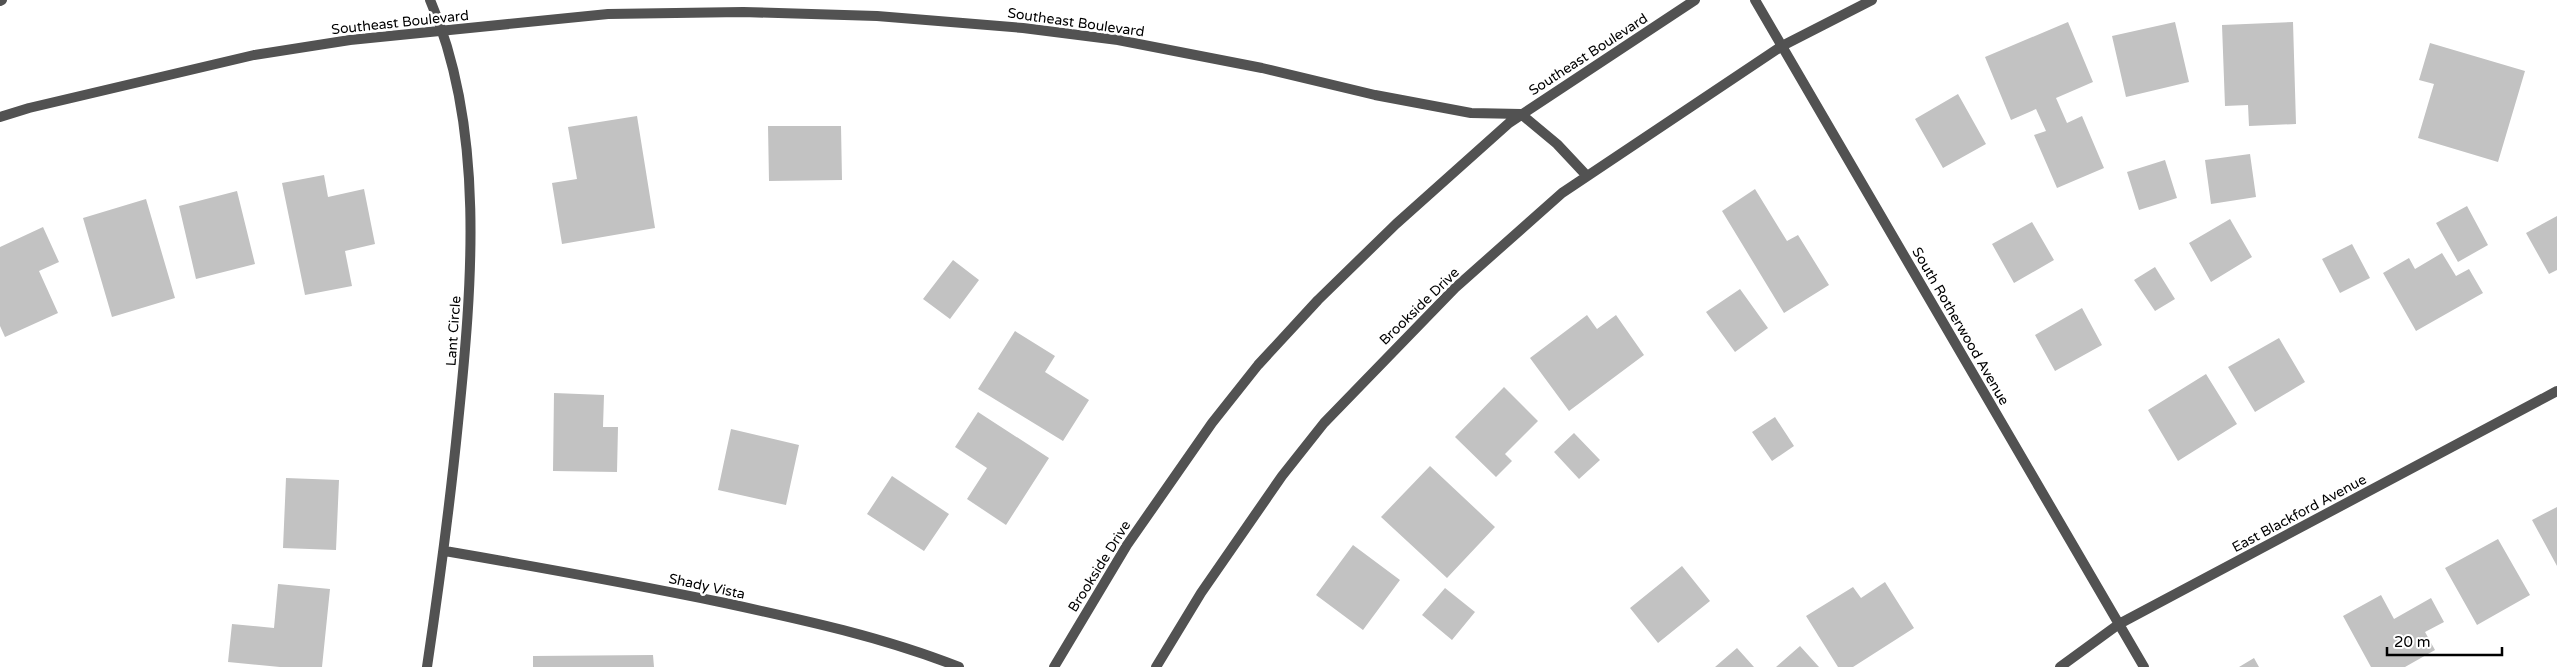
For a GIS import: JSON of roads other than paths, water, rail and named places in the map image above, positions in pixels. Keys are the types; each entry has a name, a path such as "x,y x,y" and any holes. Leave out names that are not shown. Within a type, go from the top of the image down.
{"street":[{"name":"Lant Circle","path":"427,667 445,551 466,350 472,250 468,175 462,114 444,32 430,0"},
{"name":"Southeast Boulevard","path":"0,117 254,55 350,40 608,14 743,12 877,16 1023,28 1118,40 1262,68 1375,95 1471,113 1521,114 1695,0"},
{"name":"South Rotherwood Avenue","path":"1755,0 2144,667"},
{"path":"1782,46 1872,0"},
{"name":"Brookside Drive","path":"1156,667 1206,585 1282,476 1324,423 1455,288 1562,193 1782,46"},
{"path":"1521,114 1557,144 1588,176"},
{"name":"Brookside Drive","path":"1054,667 1127,545 1212,423 1258,366 1318,300 1396,224 1521,114"},
{"name":"East Blackford Avenue","path":"2060,667 2119,624 2557,391"},
{"name":"Shady Vista","path":"445,551 606,579 798,619 887,641 959,667"}]}
